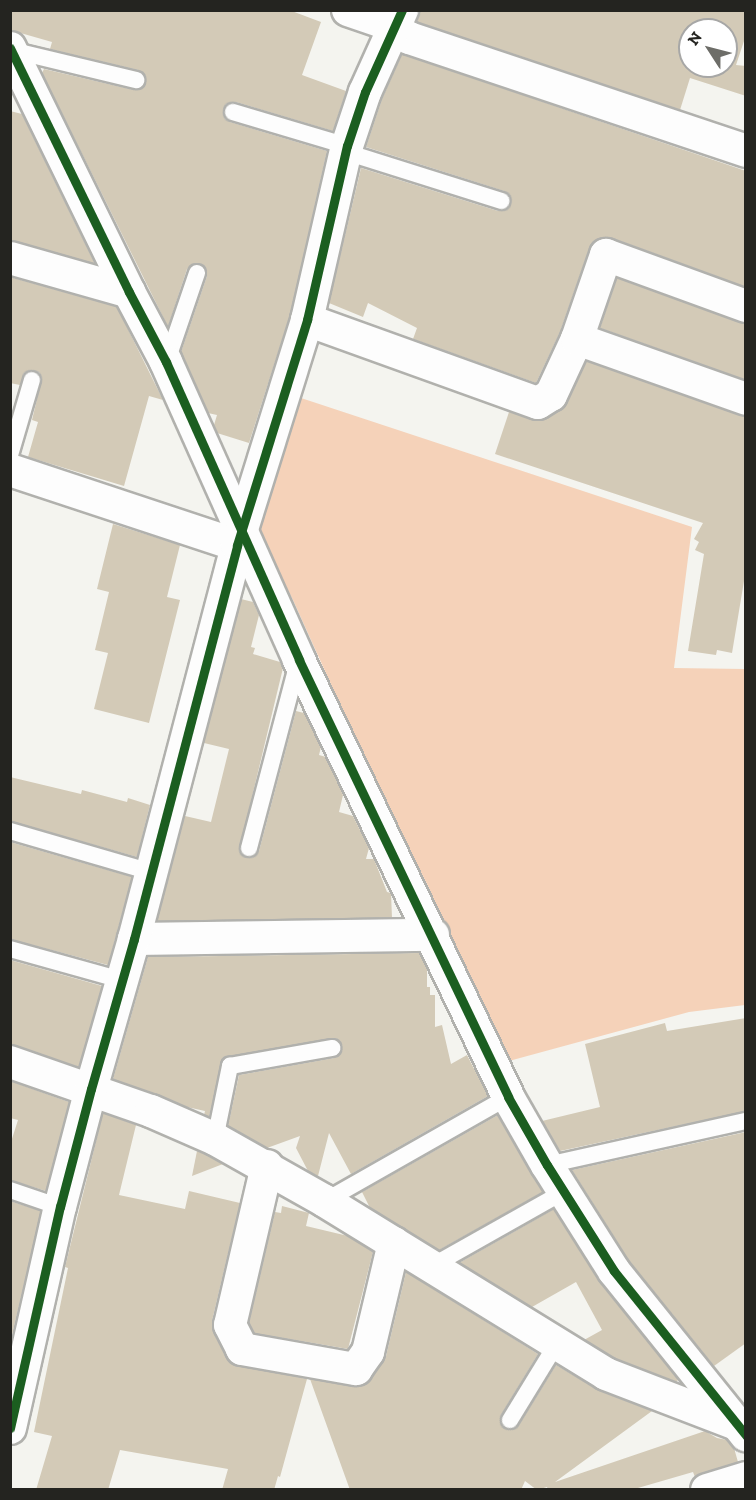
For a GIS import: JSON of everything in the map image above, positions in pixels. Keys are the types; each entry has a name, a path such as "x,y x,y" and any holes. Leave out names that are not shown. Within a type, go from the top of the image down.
{"street":[{"path":"348,10 399,20 410,38 746,151"},
{"path":"10,1428 19,1344 60,1207 134,939 239,539 307,320 346,149 365,92 399,20"},
{"path":"11,49 129,292 166,362 239,539 433,935 508,1097 547,1166 614,1271 741,1430"},
{"path":"307,320 538,403 551,395 577,339 606,255 746,306"},
{"path":"10,258 129,292"},
{"path":"577,339 746,399"},
{"path":"10,470 239,539"},
{"path":"134,939 433,935"},
{"path":"10,1062 151,1111 215,1139 267,1166 606,1374 741,1430"},
{"path":"267,1166 231,1325 242,1348 356,1369 368,1352 393,1243"},
{"path":"707,1490 746,1478"}],"lane":[{"path":"11,49 136,80"},
{"path":"233,112 501,201"},
{"path":"166,362 197,273"},
{"path":"10,455 32,380"},
{"path":"249,848 299,660"},
{"path":"10,831 151,872"},
{"path":"10,949 121,980"},
{"path":"215,1139 230,1066 333,1048"},
{"path":"325,1201 508,1097"},
{"path":"547,1166 746,1121"},
{"path":"10,1190 60,1207"},
{"path":"432,1266 565,1191"},
{"path":"510,1420 556,1345"}],"shaded area":[{"path":"298,397 692,527 674,668 745,669 745,1005 689,1012 505,1062 428,886 375,782 293,600 257,531"}],"building":[{"path":"10,10 289,10 321,22 302,75 346,91 333,131 236,102 226,104 223,110 225,119 230,122 327,151 290,315 249,443 217,433 214,425 217,415 208,413 181,352 207,276 205,267 196,263 187,269 168,327 42,73 44,69 134,90 144,87 146,76 138,70 50,49 52,42 10,30"},
{"path":"420,10 746,10 746,35 738,59 738,18 678,18 678,78 690,78 680,110 417,22"},
{"path":"402,54 746,171 746,287 612,238 602,237 589,249 560,332 536,383 413,339 417,328 368,303 363,317 329,303 361,168 498,211 508,209 511,204 509,194 504,191 366,147 382,99"},
{"path":"738,65 746,66 746,96 690,78 738,78"},
{"path":"10,111 22,114 95,264 10,241"},
{"path":"10,277 117,307 163,400 149,396 124,486 28,457 38,422 32,420 42,378 39,372 30,370 24,373 20,385 10,383"},
{"path":"617,278 746,323 746,380 600,328"},
{"path":"586,361 746,416 746,569 732,653 717,650 716,655 688,651 704,554 695,550 699,542 694,539 703,523 495,454 509,412 539,421 560,410 567,403"},
{"path":"113,524 180,545 167,597 180,600 149,723 94,709 108,653 95,650 109,592 97,589"},
{"path":"241,599 253,602 259,615 251,647 255,648 253,654 280,662 283,668 239,851 247,858 252,858 259,851 296,711 304,713 321,747 319,755 326,757 343,795 339,812 353,816 369,848 366,859 374,859 387,892 391,893 392,918 157,921 185,816 211,822 229,749 204,743"},
{"path":"10,777 81,794 82,790 127,802 128,798 150,805 137,857 10,821"},
{"path":"10,842 132,877 108,965 10,939"},
{"path":"419,953 427,968 427,987 430,987 430,995 435,995 435,1027 442,1025 451,1064 467,1055 488,1096 351,1174 329,1133 318,1176 308,1171 296,1148 300,1136 267,1148 228,1126 239,1075 334,1058 342,1051 340,1042 336,1038 223,1058 209,1117 204,1115 205,1111 187,1107 113,1079 148,957"},
{"path":"10,960 102,986 79,1067 10,1045"},
{"path":"746,1018 746,1111 560,1151 542,1121 600,1107 585,1044 665,1023 667,1031"},
{"path":"10,1081 69,1102 46,1191 10,1180 10,1145 18,1120 10,1118"},
{"path":"103,1113 136,1125 119,1195 185,1209 189,1191 240,1203 212,1321 214,1333 232,1364 307,1379 280,1477 278,1476 274,1490 222,1490 228,1469 120,1450 108,1490 36,1490 52,1436 34,1432 68,1268 65,1267"},
{"path":"498,1115 543,1192 439,1250 370,1208 362,1192"},
{"path":"746,1132 746,1343 714,1366 629,1261 572,1170"},
{"path":"197,1151 207,1155 223,1164 192,1176"},
{"path":"10,1201 41,1211 10,1344"},
{"path":"282,1206 309,1213 306,1226 348,1236 373,1252 348,1349 254,1333 249,1323 275,1212 281,1213"},
{"path":"554,1209 600,1282 678,1379 677,1382 614,1358 584,1340 602,1330 576,1282 532,1307 459,1263"},
{"path":"406,1272 538,1354 501,1415 501,1424 505,1429 514,1429 519,1425 556,1365 600,1391 652,1411 555,1482 705,1431 717,1438 727,1440 734,1448 738,1462 695,1477 693,1472 631,1490 548,1490 547,1487 537,1490 525,1481 521,1490 350,1490 310,1379 354,1387 363,1385 371,1379 386,1356"}],"cycle path":[{"path":"10,1428 60,1207 91,1089 134,939 237,545 307,320 347,146 365,92 402,10"},
{"path":"10,48 129,292 166,362 299,660 508,1097 547,1165 614,1271 746,1435"}]}
